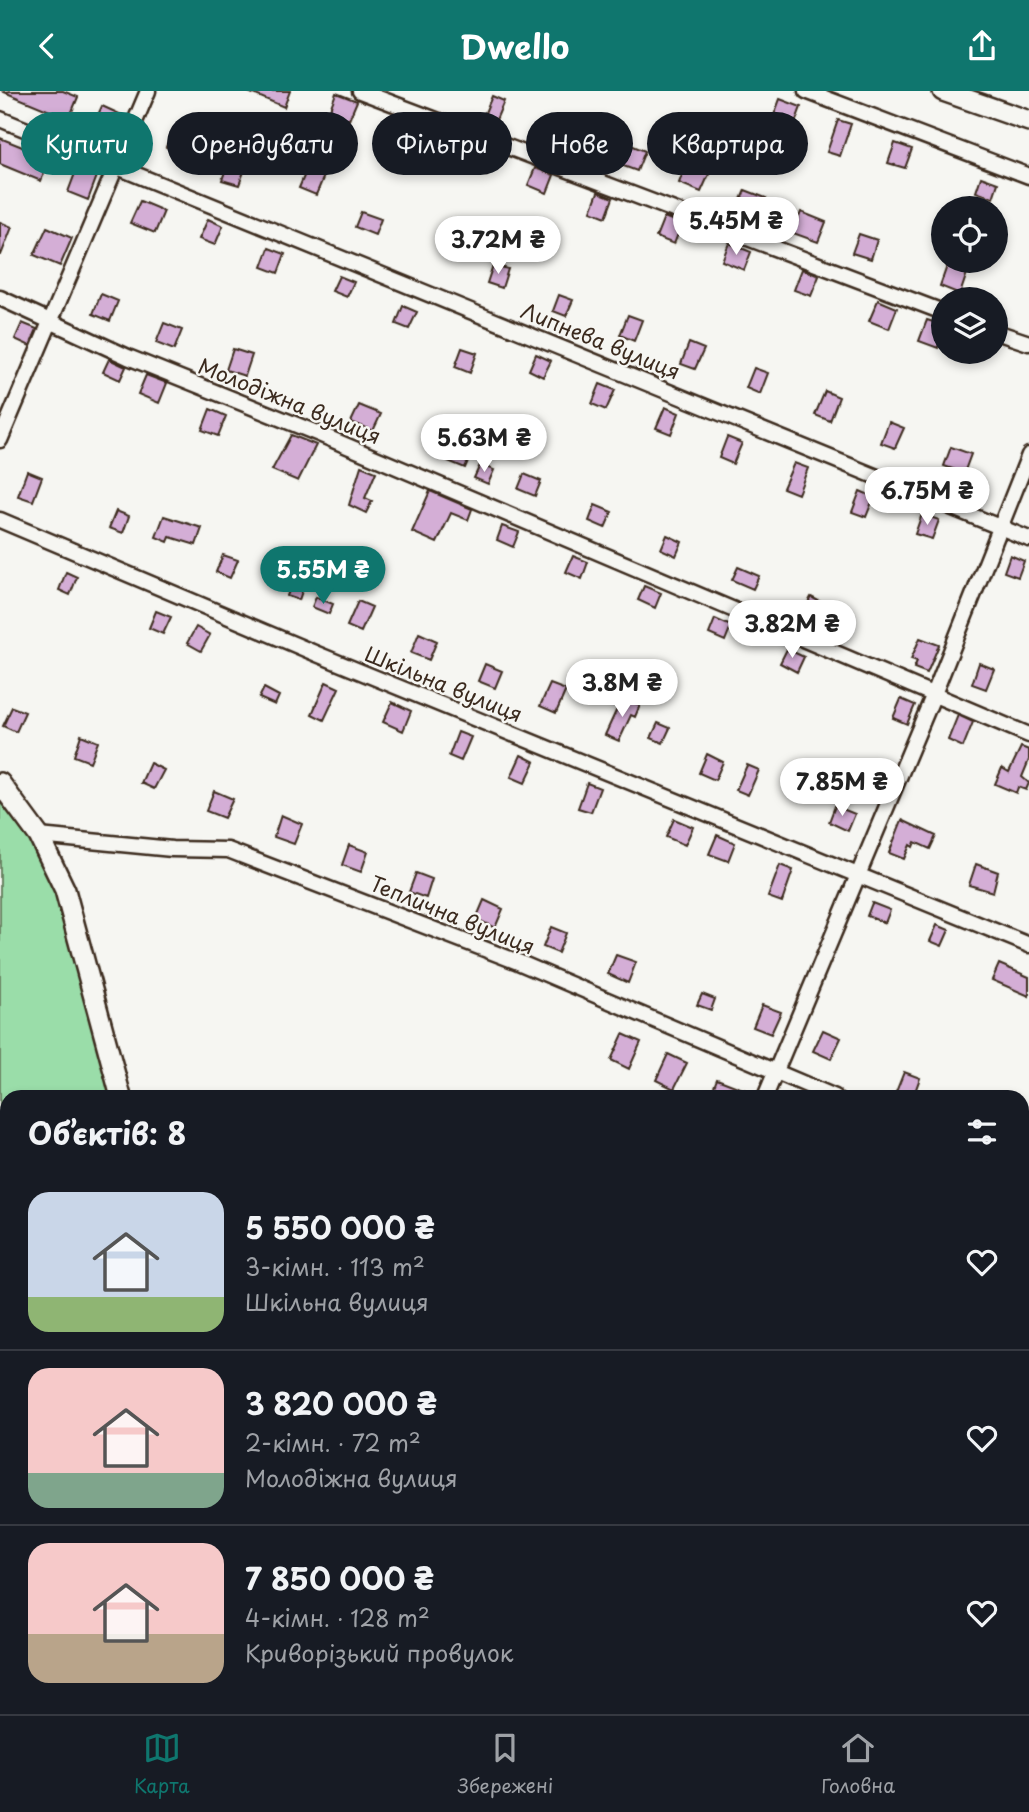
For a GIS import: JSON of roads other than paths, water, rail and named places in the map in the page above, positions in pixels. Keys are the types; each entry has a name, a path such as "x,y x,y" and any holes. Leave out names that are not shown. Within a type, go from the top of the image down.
{"street":[{"path":"139,112 148,91"},
{"path":"360,91 931,307"},
{"path":"806,91 1029,176"},
{"path":"943,91 1029,121"},
{"name":"Липнева вулиця","path":"0,119 21,127"},
{"path":"0,440 113,175"},
{"name":"Липнева вулиця","path":"139,175 1029,539"},
{"name":"Молодіжна вулиця","path":"0,298 51,323 1029,735"},
{"path":"1008,336 1029,343"},
{"path":"768,1090 934,694 1029,455"},
{"name":"Шкільна вулиця","path":"0,520 317,654 1029,945"},
{"path":"0,783 39,837 65,890 119,1090"},
{"name":"Теплична вулиця","path":"39,837 172,849 229,850 518,962 818,1090"}]}
